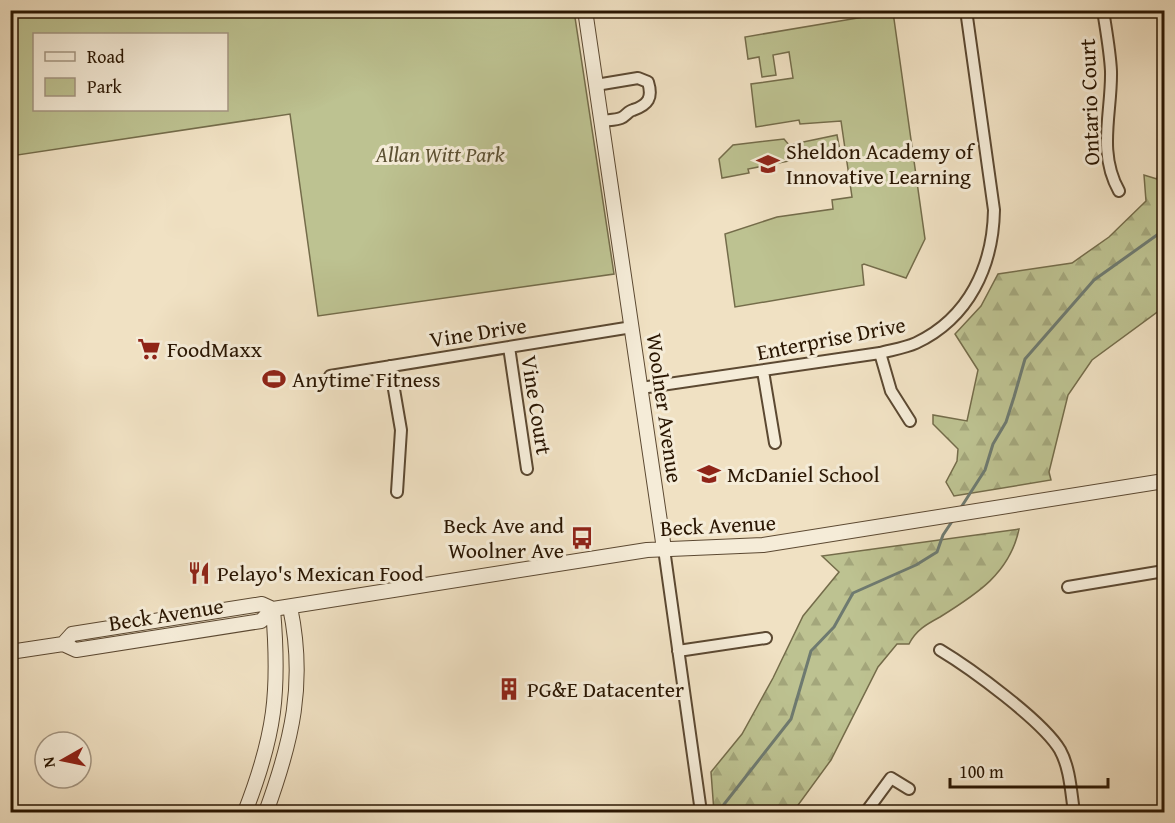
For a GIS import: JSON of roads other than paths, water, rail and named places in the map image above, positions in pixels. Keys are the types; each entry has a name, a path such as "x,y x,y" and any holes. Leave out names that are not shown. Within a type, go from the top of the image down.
{"street":[{"name":"Woolner Avenue","path":"585,10 701,813"},
{"name":"Ontario Court","path":"1103,10 1111,72 1107,158 1112,178 1119,190"},
{"name":"Enterprise Drive","path":"641,388 880,353 915,344 962,309 977,285 988,260 994,232 994,210 968,11"},
{"path":"596,85 638,78 648,82 651,90 650,100 644,106 631,110 621,118 602,120"},
{"name":"Vine Drive","path":"330,376 632,327"},
{"name":"Vine Court","path":"509,347 527,469"},
{"path":"880,353 891,391 910,421"},
{"path":"390,366 401,430 397,492"},
{"path":"763,371 775,443"},
{"path":"1164,410 1164,453"},
{"name":"Beck Avenue","path":"10,652 63,644 76,650 261,621 273,609 664,549 763,546 1164,481"},
{"path":"1068,587 1164,571"},
{"path":"266,813 289,746 295,713 298,663 290,607"},
{"path":"245,813 269,741 275,712 277,670 273,609"},
{"path":"678,651 766,638"},
{"path":"940,650 970,670 1051,738 1066,767 1074,813"},
{"path":"866,813 891,778 909,789"}],"waterway":[{"path":"960,509 985,470 993,444 1006,422 1025,359 1094,280 1164,230"},
{"path":"718,812 791,719 811,651 834,627 853,593 916,565 937,552 943,535 953,520"}],"place":[{"name":"Sheldon Academy of Innovative Learning","path":"768,164"},
{"name":"FoodMaxx","path":"149,349"},
{"name":"Anytime Fitness","path":"274,379"},
{"name":"McDaniel School","path":"709,474"},
{"name":"Beck Ave and Woolner Ave","path":"582,538"},
{"name":"Pelayo's Mexican Food","path":"199,573"},
{"name":"PG&E Datacenter","path":"509,689"}],"park label":[{"name":"Allan Witt Park","path":"440,154"}]}
